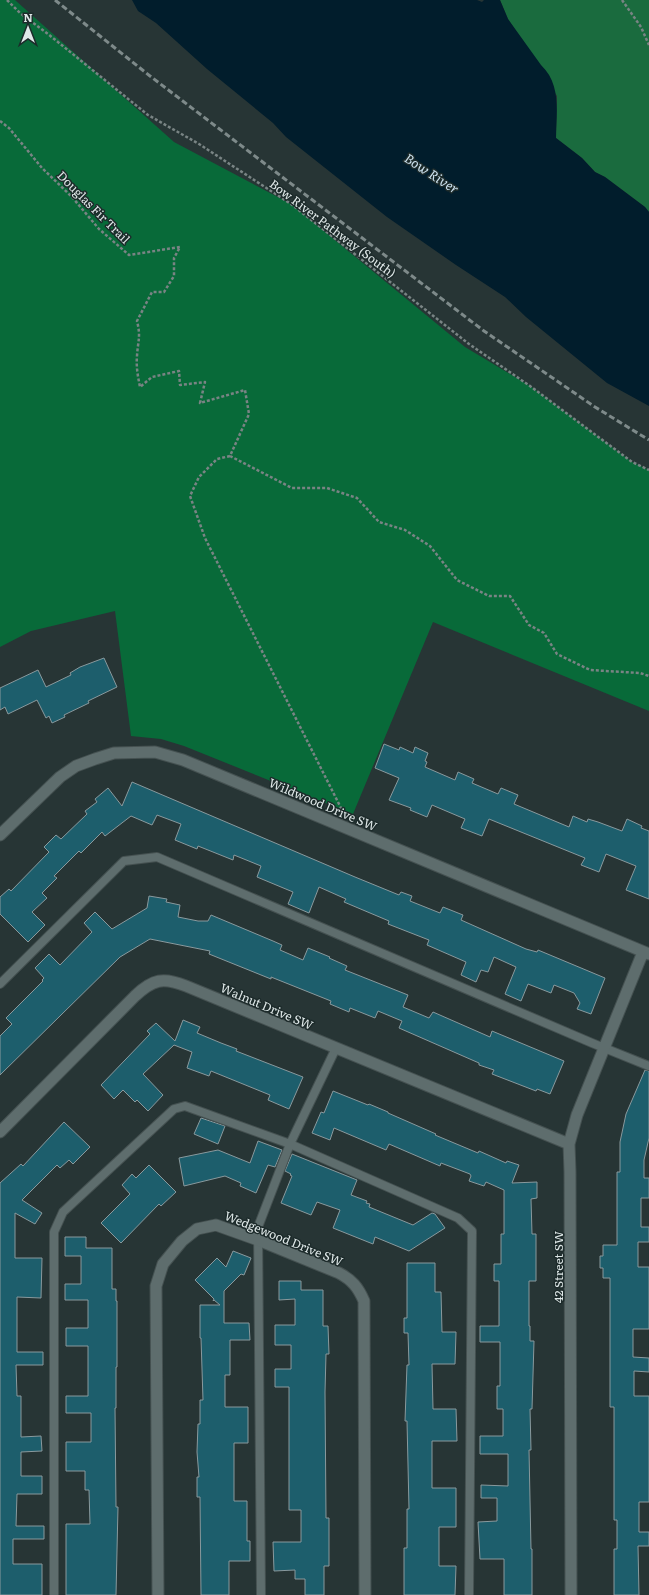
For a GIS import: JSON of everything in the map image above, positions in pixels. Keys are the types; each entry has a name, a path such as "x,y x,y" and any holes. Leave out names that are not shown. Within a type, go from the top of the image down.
{"street":[{"name":"Wildwood Drive SW","path":"0,836 60,777 76,766 95,758 114,754 155,752 190,763 646,953"},
{"name":"42 Street SW","path":"571,1595 569,1144 577,1115 646,953"},
{"name":"Walnut Drive SW","path":"0,1132 135,996 146,986 159,980 172,981 186,986 569,1144"},
{"name":"Wedgewood Drive SW","path":"158,1595 156,1286 163,1264 182,1241 198,1229 216,1225 258,1240 339,1273 349,1279 358,1288 364,1301 365,1595"}],"lane":[{"path":"0,984 124,861 157,857 604,1049 649,1066"},
{"path":"260,1595 258,1227 290,1144 336,1048"},
{"path":"54,1595 54,1232 63,1212 174,1109 186,1106 290,1144 458,1218 472,1231 469,1595"}],"path":[{"name":"Bow River Pathway (South)","path":"7,0 20,13 148,115 199,144 291,204 469,344 530,386 632,462 649,470"},
{"path":"622,0 641,27 649,45"},
{"name":"Douglas Fir Trail","path":"0,121 9,128 42,168 72,197 99,229 129,255 180,247 174,258 174,276 164,292 152,292 137,321 140,334 137,356 137,371 140,387 152,377 179,371 180,385 205,382 200,403 245,390 249,414 230,456"},
{"path":"343,813 205,538 190,496 199,477 217,459 230,456 292,488 327,488 357,498 379,522 405,530 430,546 457,580 489,596 510,596 529,625 544,633 557,654 590,670 640,673 649,676"}],"green space":[{"path":"0,0 15,0 174,142 291,204 465,347 530,386 632,462 649,470 649,711 433,622 353,814 184,746 161,739 131,736 115,611 31,631 0,647"},
{"path":"500,0 649,0 649,212 645,207 605,177 595,172 582,158 556,138 557,96 508,19"}],"water":[{"name":"Bow River","path":"132,0 477,0 482,2 484,0 500,0 508,19 548,73 552,81 555,90 557,109 556,138 582,158 595,172 605,177 645,207 649,212 649,406 607,383 526,317 505,297 387,217 286,137 273,123 207,69 156,23 138,11"}],"building":[{"path":"104,658 117,687 88,701 89,703 64,715 65,717 52,723 49,716 46,718 37,700 8,714 5,707 0,710 0,688 38,670 46,687 71,675 70,673 80,667"},
{"path":"384,744 399,750 400,747 413,753 415,747 428,753 425,761 427,762 425,767 455,780 458,772 474,779 472,783 498,794 501,788 518,795 514,804 569,827 573,816 587,822 588,819 622,831 627,819 642,826 641,828 649,831 649,899 626,890 636,866 606,854 599,872 581,865 585,858 489,819 482,836 461,828 465,819 432,805 427,817 410,810 411,808 389,800 399,778 375,768"},
{"path":"132,782 399,895 401,892 412,896 410,901 440,913 443,907 463,915 461,920 526,949 537,952 538,950 605,978 591,1014 577,1009 580,1003 574,993 554,985 551,993 528,984 521,1001 505,994 516,967 494,957 488,972 481,970 476,982 461,975 466,962 427,945 429,940 388,924 389,921 344,902 346,899 319,887 309,913 288,904 293,892 257,877 261,866 234,855 233,860 198,846 197,849 175,840 181,824 157,815 152,825 131,816 105,836 102,832 81,853 79,851 54,876 57,878 42,893 47,898 32,912 45,925 28,942 0,914 0,897 9,889 11,891 49,852 44,847 56,835 61,839 87,814 85,811 97,802 95,799 108,788 122,806"},
{"path":"149,896 167,899 166,902 180,905 178,917 198,921 208,921 211,915 282,945 280,950 303,960 308,948 347,966 345,970 408,995 403,1007 429,1018 433,1012 490,1037 492,1031 564,1061 550,1094 537,1089 536,1091 492,1074 494,1070 479,1065 479,1063 399,1028 402,1021 378,1011 375,1018 350,1008 349,1012 330,1004 331,1001 209,954 210,951 150,939 120,957 0,1075 0,1036 12,1024 6,1018 43,981 42,980 44,978 35,968 49,954 60,965 92,932 84,923 95,912 112,929 147,908"},
{"path":"183,1020 200,1027 197,1033 237,1049 236,1051 303,1077 289,1109 268,1100 270,1095 211,1071 209,1076 187,1068 192,1052 174,1045 143,1074 163,1095 148,1111 137,1100 135,1102 123,1090 114,1099 101,1085 150,1034 147,1031 156,1023 175,1041"},
{"path":"645,1070 649,1071 649,1138 644,1160 644,1178 649,1178 649,1198 641,1198 641,1227 649,1227 649,1242 638,1242 638,1267 649,1267 649,1329 633,1329 633,1357 649,1358 649,1372 634,1371 634,1396 649,1396 649,1502 639,1502 639,1532 649,1532 649,1546 638,1546 639,1595 614,1595 614,1549 617,1549 617,1520 614,1520 614,1407 610,1407 610,1278 603,1278 603,1268 600,1268 600,1256 603,1256 603,1245 617,1245 617,1172 620,1172 620,1142 626,1114"},
{"path":"333,1091 388,1112 436,1134 435,1135 478,1153 479,1151 506,1163 507,1161 519,1165 512,1183 537,1182 537,1198 531,1199 532,1234 536,1234 536,1281 529,1281 530,1341 534,1341 532,1409 530,1409 531,1450 529,1450 532,1595 504,1595 504,1559 480,1559 478,1522 497,1521 497,1498 481,1498 481,1485 508,1486 508,1454 480,1454 480,1436 503,1436 503,1409 497,1409 497,1386 500,1386 500,1342 480,1342 480,1326 499,1326 499,1281 494,1281 494,1264 501,1264 501,1234 504,1234 504,1190 486,1182 484,1186 469,1181 471,1176 470,1174 441,1163 440,1166 389,1144 386,1150 334,1128 330,1140 312,1133 321,1112 324,1113"},
{"path":"201,1118 225,1126 218,1144 194,1134"},
{"path":"64,1122 90,1147 73,1164 69,1160 60,1168 57,1165 22,1200 42,1213 35,1224 15,1213 15,1258 42,1258 41,1298 17,1297 17,1352 43,1352 43,1365 16,1365 17,1396 21,1396 21,1437 41,1436 42,1451 21,1452 21,1476 42,1476 42,1494 17,1494 16,1526 44,1526 44,1539 13,1539 13,1564 42,1564 42,1595 0,1595 0,1183 21,1164 23,1166"},
{"path":"258,1141 282,1150 275,1167 268,1165 256,1193 240,1186 241,1183 225,1176 184,1186 179,1158 218,1150 250,1163"},
{"path":"292,1154 357,1180 351,1195 367,1201 366,1203 370,1204 369,1207 413,1225 432,1213 435,1214 445,1228 409,1251 375,1237 373,1244 333,1228 340,1210 317,1202 311,1215 281,1203 292,1176 285,1171"},
{"path":"149,1165 176,1192 161,1206 159,1204 121,1243 101,1223 130,1194 122,1185 132,1174 136,1178"},
{"path":"65,1237 86,1237 86,1248 112,1248 112,1289 116,1289 117,1301 117,1367 115,1408 116,1507 118,1507 116,1595 66,1595 66,1524 90,1524 89,1490 85,1490 85,1471 66,1471 66,1442 91,1442 91,1413 66,1413 66,1396 88,1396 88,1346 66,1346 66,1328 88,1328 88,1300 65,1300 65,1284 81,1284 81,1256 65,1256"},
{"path":"233,1251 251,1258 244,1275 241,1274 224,1291 224,1323 249,1323 250,1340 230,1340 230,1375 225,1375 225,1407 248,1407 248,1443 234,1443 234,1501 247,1501 247,1541 250,1541 250,1561 229,1561 229,1595 201,1595 200,1497 197,1497 197,1477 199,1477 197,1452 198,1424 200,1424 200,1400 203,1400 200,1305 220,1305 214,1300 213,1301 214,1299 195,1280 217,1258 226,1267"},
{"path":"407,1263 435,1263 435,1292 441,1292 442,1332 456,1332 455,1364 432,1364 433,1409 456,1409 457,1441 432,1441 432,1488 456,1488 456,1527 439,1527 439,1566 456,1566 455,1595 404,1595 404,1548 407,1548 407,1509 409,1509 407,1421 405,1421 407,1365 409,1365 408,1333 404,1333 404,1318 407,1318"},
{"path":"279,1281 301,1281 301,1290 323,1290 323,1326 328,1326 329,1354 326,1354 325,1392 326,1518 329,1518 329,1566 324,1566 324,1595 305,1595 305,1579 295,1579 295,1570 274,1571 273,1542 301,1542 301,1510 289,1510 289,1387 275,1387 275,1369 291,1369 291,1345 275,1345 275,1325 295,1325 295,1299 279,1300"}],"railway":[{"path":"55,0 150,76 484,331 595,407 649,440"}]}
